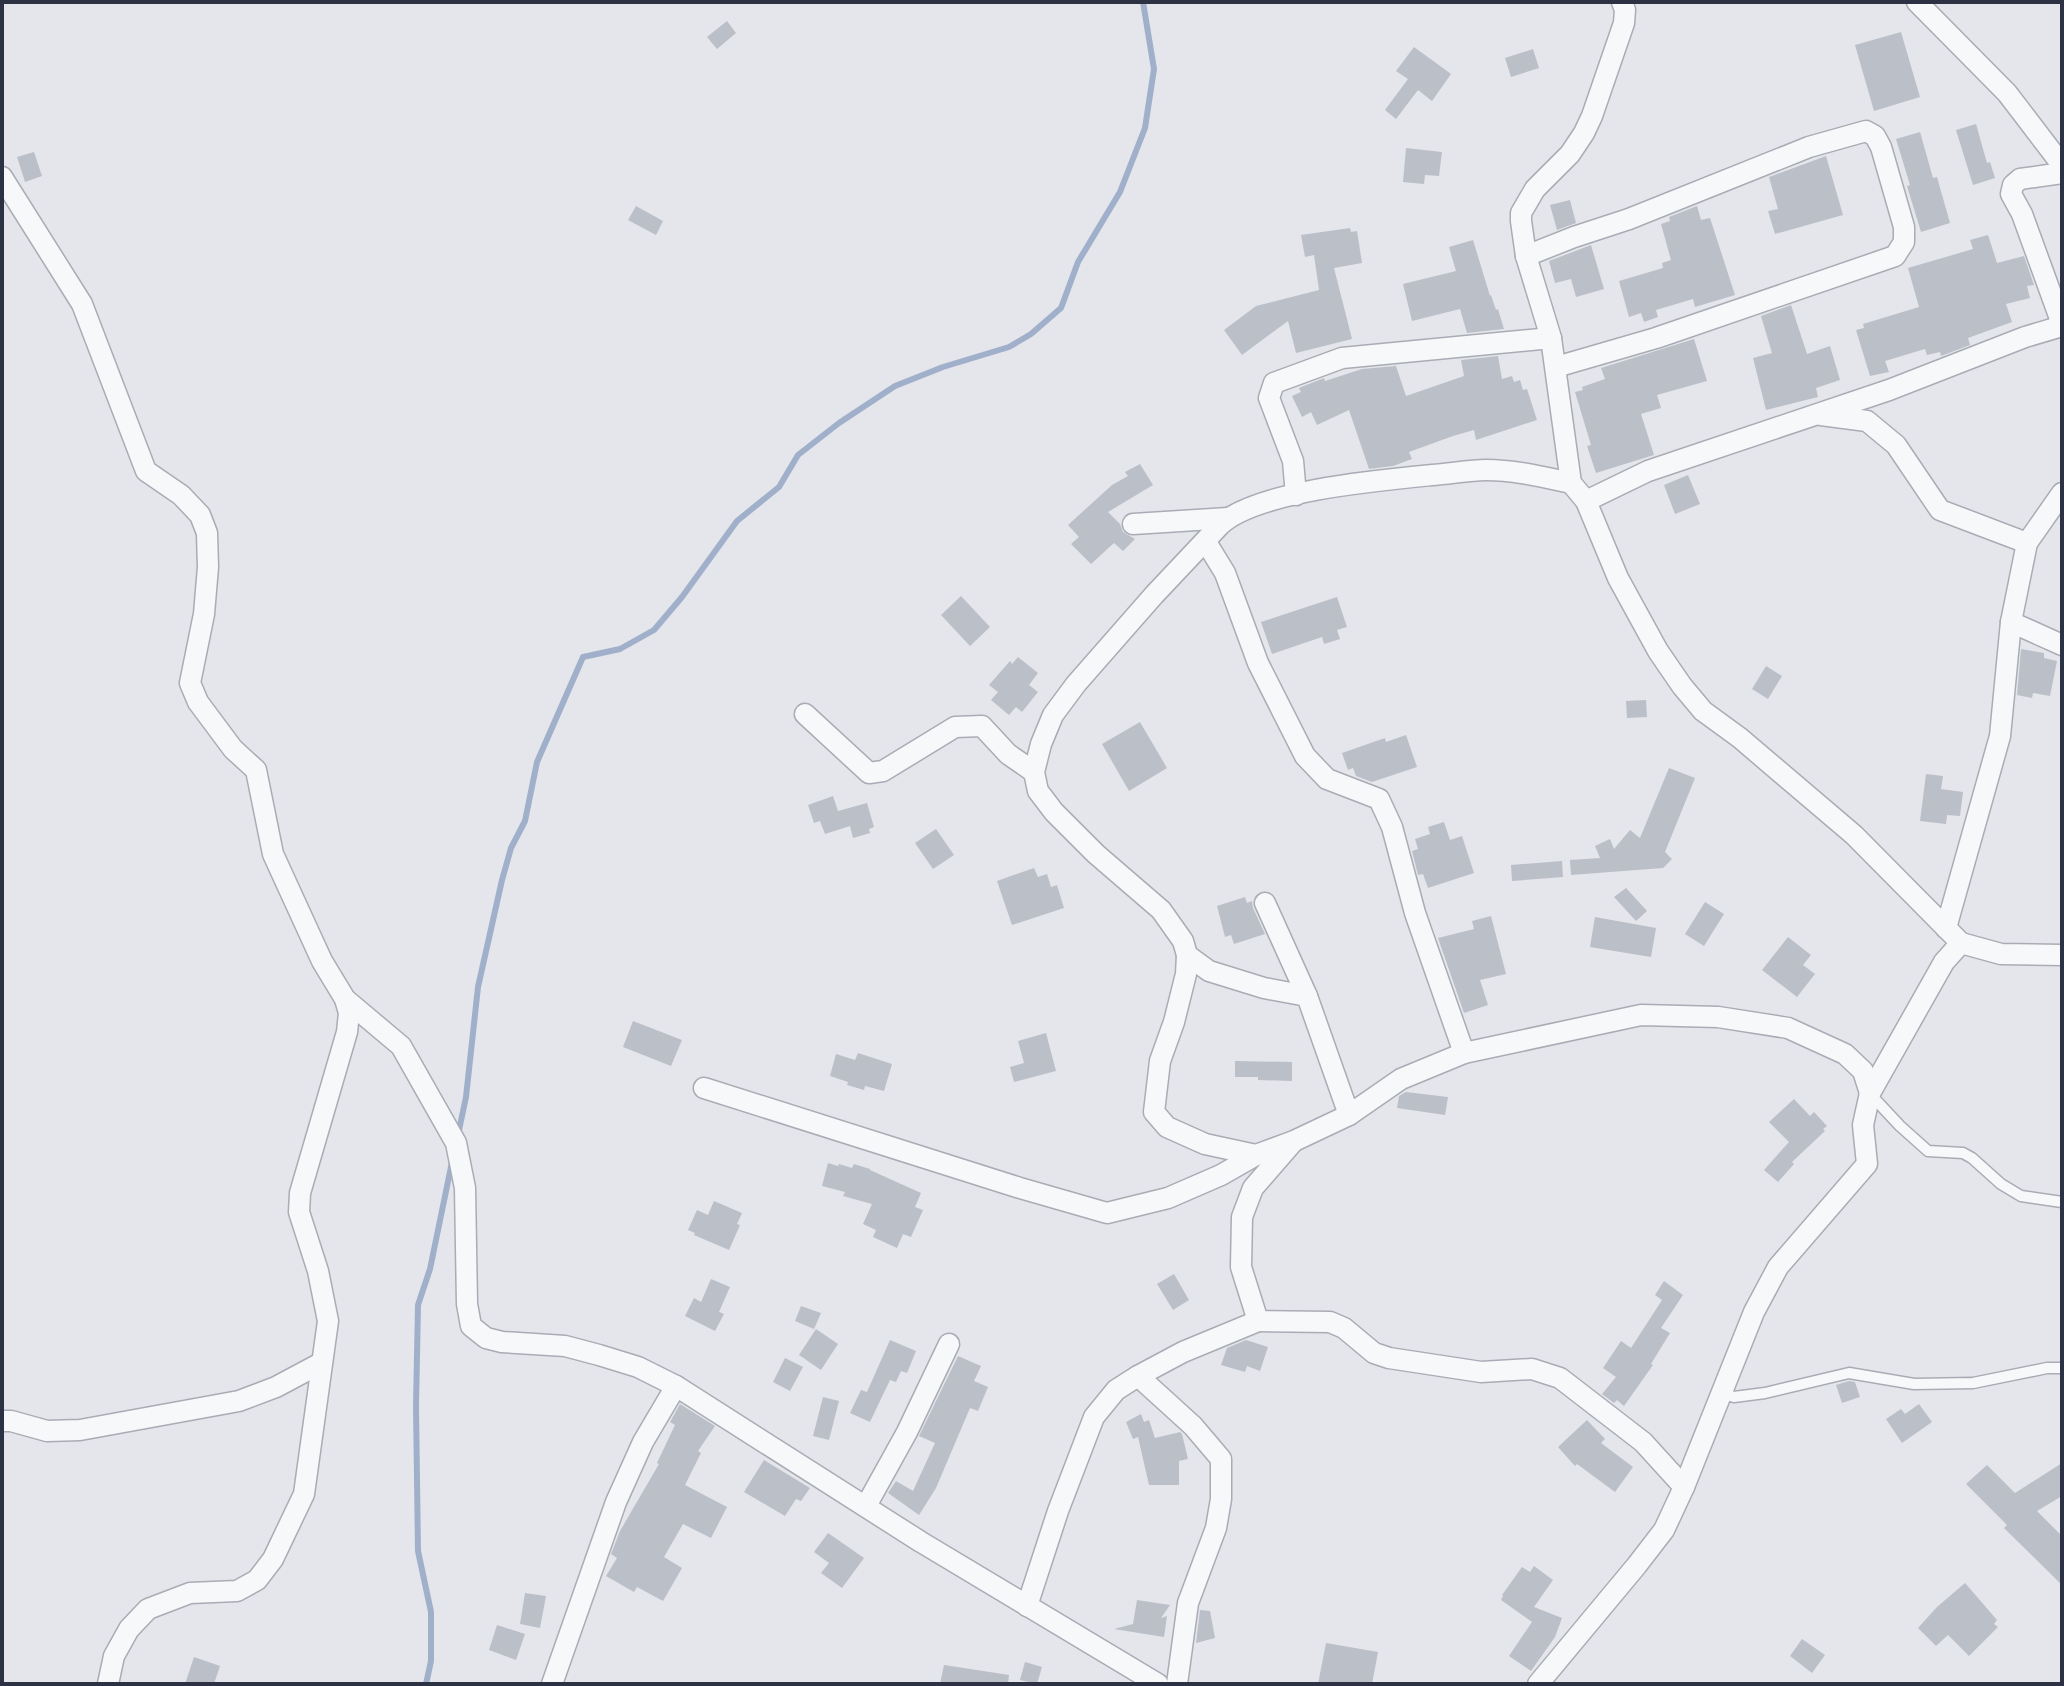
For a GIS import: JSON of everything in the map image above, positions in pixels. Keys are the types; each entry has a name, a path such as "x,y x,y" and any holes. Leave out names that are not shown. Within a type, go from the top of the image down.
{"street":[{"path":"1622,2 1624,23 1584,133 1570,154 1535,189 1521,213 1526,256 1551,338 1571,483 1586,501 1618,578 1658,651 1703,711 1740,738 1854,835 1961,943 2001,954 2062,955"},
{"path":"1917,2 2007,93 2062,165"},
{"path":"1526,256 1629,219 1809,147 1866,131 1875,136 1881,147 1904,227 1904,242 1895,256 1656,338 1556,367"},
{"path":"1586,501 1648,471 1889,390 2062,325 2022,214 2011,194 2013,185 2020,179 2062,173"},
{"path":"2,177 82,304 146,471 181,495 200,515 207,533 208,567 204,614 190,683 198,702 233,749 256,770 273,854 322,961 345,999 349,1013 347,1032 300,1193 299,1212 318,1271 328,1321 304,1494 273,1559 257,1580 237,1591 190,1593 148,1609 129,1629 114,1656 108,1684"},
{"path":"1296,495 1293,461 1269,398 1274,383 1342,358 1551,338"},
{"path":"1815,414 1867,421 1896,445 1940,510 2027,543"},
{"path":"1256,1155 1205,1144 1167,1127 1154,1112 1158,1069 1181,997 1187,955 1177,930 1161,910 1096,854 1054,812 1038,791 1034,772 1053,715 1154,595 1228,518 1249,507 1326,488 1486,470 1571,483"},
{"path":"1946,928 2000,736 2011,622 2027,543 2062,493"},
{"path":"1133,524 1228,518"},
{"path":"1206,542 1225,573 1258,663 1305,756 1327,779 1379,799 1392,827 1415,913 1464,1053"},
{"path":"2011,622 2062,645"},
{"path":"805,714 869,773 883,771 955,727 982,726 1008,754 1034,772"},
{"path":"1265,903 1307,996 1349,1115"},
{"path":"1538,1684 1664,1530 1754,1312 1778,1267 1867,1164 1863,1125 1870,1093 1944,962 1961,943"},
{"path":"1187,955 1209,971 1264,988 1307,996"},
{"path":"345,999 401,1046 456,1143 465,1188 467,1304 471,1326 486,1338 502,1342 565,1346 599,1355 638,1367 676,1386 921,1542 1158,1684"},
{"path":"704,1088 1107,1213 1168,1198 1221,1175 1256,1155 1349,1115 1401,1079 1464,1053 1641,1015 1718,1017 1788,1028 1845,1054 1863,1071 1870,1093"},
{"path":"1258,1321 1241,1267 1242,1217 1253,1188 1294,1141"},
{"path":"1027,1606 1058,1511 1094,1417 1116,1390 1138,1376 1183,1352 1258,1321 1330,1322 1344,1328 1374,1353 1389,1358 1481,1372 1532,1369 1560,1378 1643,1442 1684,1487"},
{"path":"866,1506 907,1432 949,1344"},
{"path":"2,1421 47,1431 80,1430 124,1422 239,1401 276,1387 321,1363"},
{"path":"1138,1376 1193,1426 1221,1459 1221,1499 1216,1528 1188,1603 1177,1684"},
{"path":"552,1684 616,1502 643,1442 676,1386"}],"lane":[{"path":"1870,1093 1928,1151 1963,1153 2021,1196 2062,1202"},
{"path":"1721,1393 1734,1397 1765,1393 1849,1373 1914,1384 1973,1383 2047,1368 2062,1368"}],"building":[{"path":"727,21 736,33 717,49 707,37"},
{"path":"1901,32 1920,97 1874,111 1855,45"},
{"path":"1414,47 1451,74 1432,101 1418,90 1396,119 1385,110 1408,79 1396,71"},
{"path":"1533,49 1539,68 1511,77 1505,58"},
{"path":"1976,124 1987,163 1990,162 1995,178 1973,185 1956,130"},
{"path":"1920,132 1950,223 1921,232 1896,139"},
{"path":"1406,148 1442,152 1439,176 1425,175 1424,184 1403,182"},
{"path":"34,152 42,176 25,182 17,157"},
{"path":"1826,156 1843,215 1775,234 1768,211 1778,209 1769,177"},
{"path":"1570,200 1576,223 1557,230 1550,205"},
{"path":"636,206 663,221 656,235 628,220"},
{"path":"1697,206 1701,220 1710,218 1735,295 1695,307 1693,299 1656,310 1658,317 1644,322 1641,313 1629,317 1619,281 1663,268 1662,263 1671,260 1661,224 1670,221 1669,217"},
{"path":"1350,228 1351,232 1357,231 1362,263 1334,268 1352,339 1296,353 1288,321 1242,355 1224,330 1256,306 1319,290 1314,255 1305,257 1301,235"},
{"path":"1988,235 1997,263 2024,256 2034,285 2027,286 2030,298 2006,304 2012,322 1968,338 1970,345 1941,356 1940,352 1927,355 1925,349 1885,361 1889,372 1870,376 1856,330 1864,328 1863,324 1919,307 1908,268 1973,249 1970,240"},
{"path":"1473,240 1504,329 1467,333 1460,309 1412,321 1403,284 1456,271 1449,247"},
{"path":"1591,245 1604,289 1576,297 1571,279 1555,283 1549,261"},
{"path":"1791,305 1807,354 1830,346 1840,380 1816,388 1818,397 1766,410 1753,358 1772,353 1761,316"},
{"path":"1694,339 1707,381 1657,395 1661,408 1641,414 1654,455 1596,473 1575,392 1605,379 1601,368"},
{"path":"1498,356 1502,379 1512,376 1514,382 1520,380 1523,390 1527,389 1537,420 1476,440 1474,430 1453,436 1409,452 1412,459 1393,466 1369,469 1349,410 1317,425 1311,412 1302,417 1292,396 1301,392 1299,388 1324,378 1325,381 1362,369 1396,366 1406,396 1464,376 1461,360"},
{"path":"1140,464 1153,485 1108,512 1123,532 1135,539 1123,551 1114,543 1091,564 1071,544 1079,537 1068,525 1112,485 1128,476 1125,472"},
{"path":"1688,475 1700,504 1675,514 1664,485"},
{"path":"961,596 990,627 970,646 941,615"},
{"path":"1337,597 1347,627 1337,630 1340,639 1324,644 1322,637 1272,654 1261,622"},
{"path":"2021,649 2044,653 2044,658 2057,661 2050,696 2033,693 2032,698 2017,695"},
{"path":"1018,657 1038,673 1029,685 1038,692 1022,712 1016,707 1009,715 991,700 998,692 989,685 1010,661 1012,664"},
{"path":"1766,666 1782,676 1768,699 1752,689"},
{"path":"1646,700 1647,717 1627,718 1626,701"},
{"path":"1140,722 1167,768 1129,791 1102,744"},
{"path":"1406,735 1417,767 1372,782 1356,776 1353,768 1348,770 1342,753 1385,738 1386,742"},
{"path":"1669,768 1695,778 1665,852 1672,859 1663,868 1571,875 1570,860 1600,858 1595,846 1610,839 1614,849 1630,830 1640,838"},
{"path":"1926,774 1943,776 1941,789 1963,792 1960,816 1947,815 1946,824 1920,821"},
{"path":"833,796 838,811 867,803 874,827 869,829 870,833 853,838 850,826 825,834 820,821 814,823 808,805"},
{"path":"1444,822 1450,840 1462,836 1474,873 1428,888 1423,874 1418,875 1412,851 1418,849 1415,839 1430,834 1428,827"},
{"path":"936,829 954,855 933,869 915,843"},
{"path":"1562,861 1563,877 1512,881 1511,865"},
{"path":"1034,868 1038,877 1047,874 1051,887 1057,885 1064,908 1012,925 997,881"},
{"path":"1626,888 1647,911 1636,921 1614,897"},
{"path":"1245,897 1247,903 1252,901 1265,934 1234,944 1231,935 1225,937 1217,906"},
{"path":"1705,902 1724,914 1704,946 1685,934"},
{"path":"1491,916 1506,974 1480,980 1488,1005 1464,1013 1438,938 1474,929 1472,921"},
{"path":"1595,917 1656,928 1651,957 1590,947"},
{"path":"1788,937 1811,955 1803,965 1815,974 1797,997 1762,970"},
{"path":"633,1021 682,1040 671,1066 623,1047"},
{"path":"1046,1033 1056,1071 1014,1082 1010,1067 1024,1063 1018,1041"},
{"path":"858,1053 892,1064 884,1091 865,1086 864,1090 830,1076 836,1054 855,1060"},
{"path":"1235,1061 1292,1062 1292,1081 1235,1077"},
{"path":"1406,1092 1448,1097 1445,1115 1397,1108 1399,1096"},
{"path":"1794,1099 1810,1116 1814,1112 1827,1126 1792,1162 1794,1164 1778,1182 1764,1170 1789,1142 1769,1122"},
{"path":"828,1163 852,1168 854,1164 870,1169 921,1193 915,1207 923,1210 911,1237 903,1234 897,1248 873,1237 876,1230 863,1224 872,1204 822,1186"},
{"path":"714,1201 742,1213 729,1250 688,1230 697,1210 708,1215"},
{"path":"1174,1274 1189,1300 1173,1310 1157,1284"},
{"path":"711,1279 730,1287 719,1312 724,1314 715,1331 685,1316 694,1298 701,1302"},
{"path":"1664,1281 1683,1295 1661,1328 1670,1333 1653,1365 1624,1406 1617,1400 1614,1403 1602,1394 1616,1377 1603,1368 1621,1341 1631,1348 1662,1300 1655,1295"},
{"path":"801,1306 821,1313 814,1329 795,1321"},
{"path":"816,1329 838,1344 821,1370 799,1355"},
{"path":"890,1340 916,1351 907,1373 901,1371 896,1382 890,1380 870,1422 850,1413 861,1390 867,1392"},
{"path":"1246,1340 1268,1347 1260,1371 1247,1366 1245,1372 1221,1365 1227,1348"},
{"path":"958,1356 981,1366 974,1381 988,1387 978,1411 970,1408 936,1488 919,1515 888,1493 896,1481 913,1491 935,1443 919,1436"},
{"path":"785,1358 803,1367 790,1391 773,1382"},
{"path":"1855,1382 1860,1397 1842,1403 1836,1385"},
{"path":"823,1397 839,1401 829,1440 813,1436"},
{"path":"680,1404 715,1426 698,1451 701,1453 685,1485 727,1507 711,1538 683,1524 664,1557 682,1568 663,1601 637,1587 634,1592 606,1576 617,1558 611,1554 620,1531 659,1464 675,1425 670,1422"},
{"path":"1919,1404 1932,1422 1902,1443 1886,1419 1901,1409 1905,1414"},
{"path":"1141,1414 1144,1422 1149,1420 1155,1438 1182,1434 1188,1459 1179,1461 1179,1485 1149,1485 1138,1437 1133,1439 1126,1422"},
{"path":"1587,1420 1605,1439 1601,1443 1633,1467 1615,1492 1577,1464 1575,1466 1558,1447"},
{"path":"764,1460 810,1488 801,1501 796,1499 785,1516 744,1492"},
{"path":"2062,1463 2062,1496 2037,1511 2062,1536 2062,1585 2004,1528 2007,1525 1966,1484 1987,1465 2015,1493"},
{"path":"828,1533 864,1558 842,1588 821,1573 829,1563 814,1552"},
{"path":"1534,1566 1553,1580 1534,1607 1562,1618 1555,1637 1531,1671 1509,1656 1532,1622 1501,1600 1522,1567 1530,1572"},
{"path":"1965,1583 1997,1620 1994,1624 1998,1627 1969,1656 1948,1635 1936,1646 1918,1628"},
{"path":"525,1593 546,1596 540,1628 520,1624"},
{"path":"1137,1600 1170,1605 1161,1618 1167,1616 1164,1637 1114,1629 1133,1624"},
{"path":"1200,1610 1210,1611 1215,1638 1196,1643"},
{"path":"497,1625 525,1634 516,1660 489,1650"},
{"path":"1802,1639 1825,1655 1812,1673 1790,1656"},
{"path":"1326,1643 1378,1652 1372,1684 1318,1684"},
{"path":"194,1657 220,1666 214,1684 185,1684"},
{"path":"1025,1662 1042,1667 1037,1684 1020,1680"},
{"path":"944,1665 1009,1675 1008,1684 940,1684"}],"waterway":[{"path":"458,1135 466,1097 478,987 502,880 511,848 525,821 537,762 583,657 620,649 654,630 737,521 779,487 798,455 839,423 895,386 943,367 1009,347 1031,334 1061,308 1078,262 1120,192 1145,128 1154,69 1143,2"},
{"path":"426,1684 431,1661 431,1612 418,1551 418,1305 430,1269 452,1162"}]}
